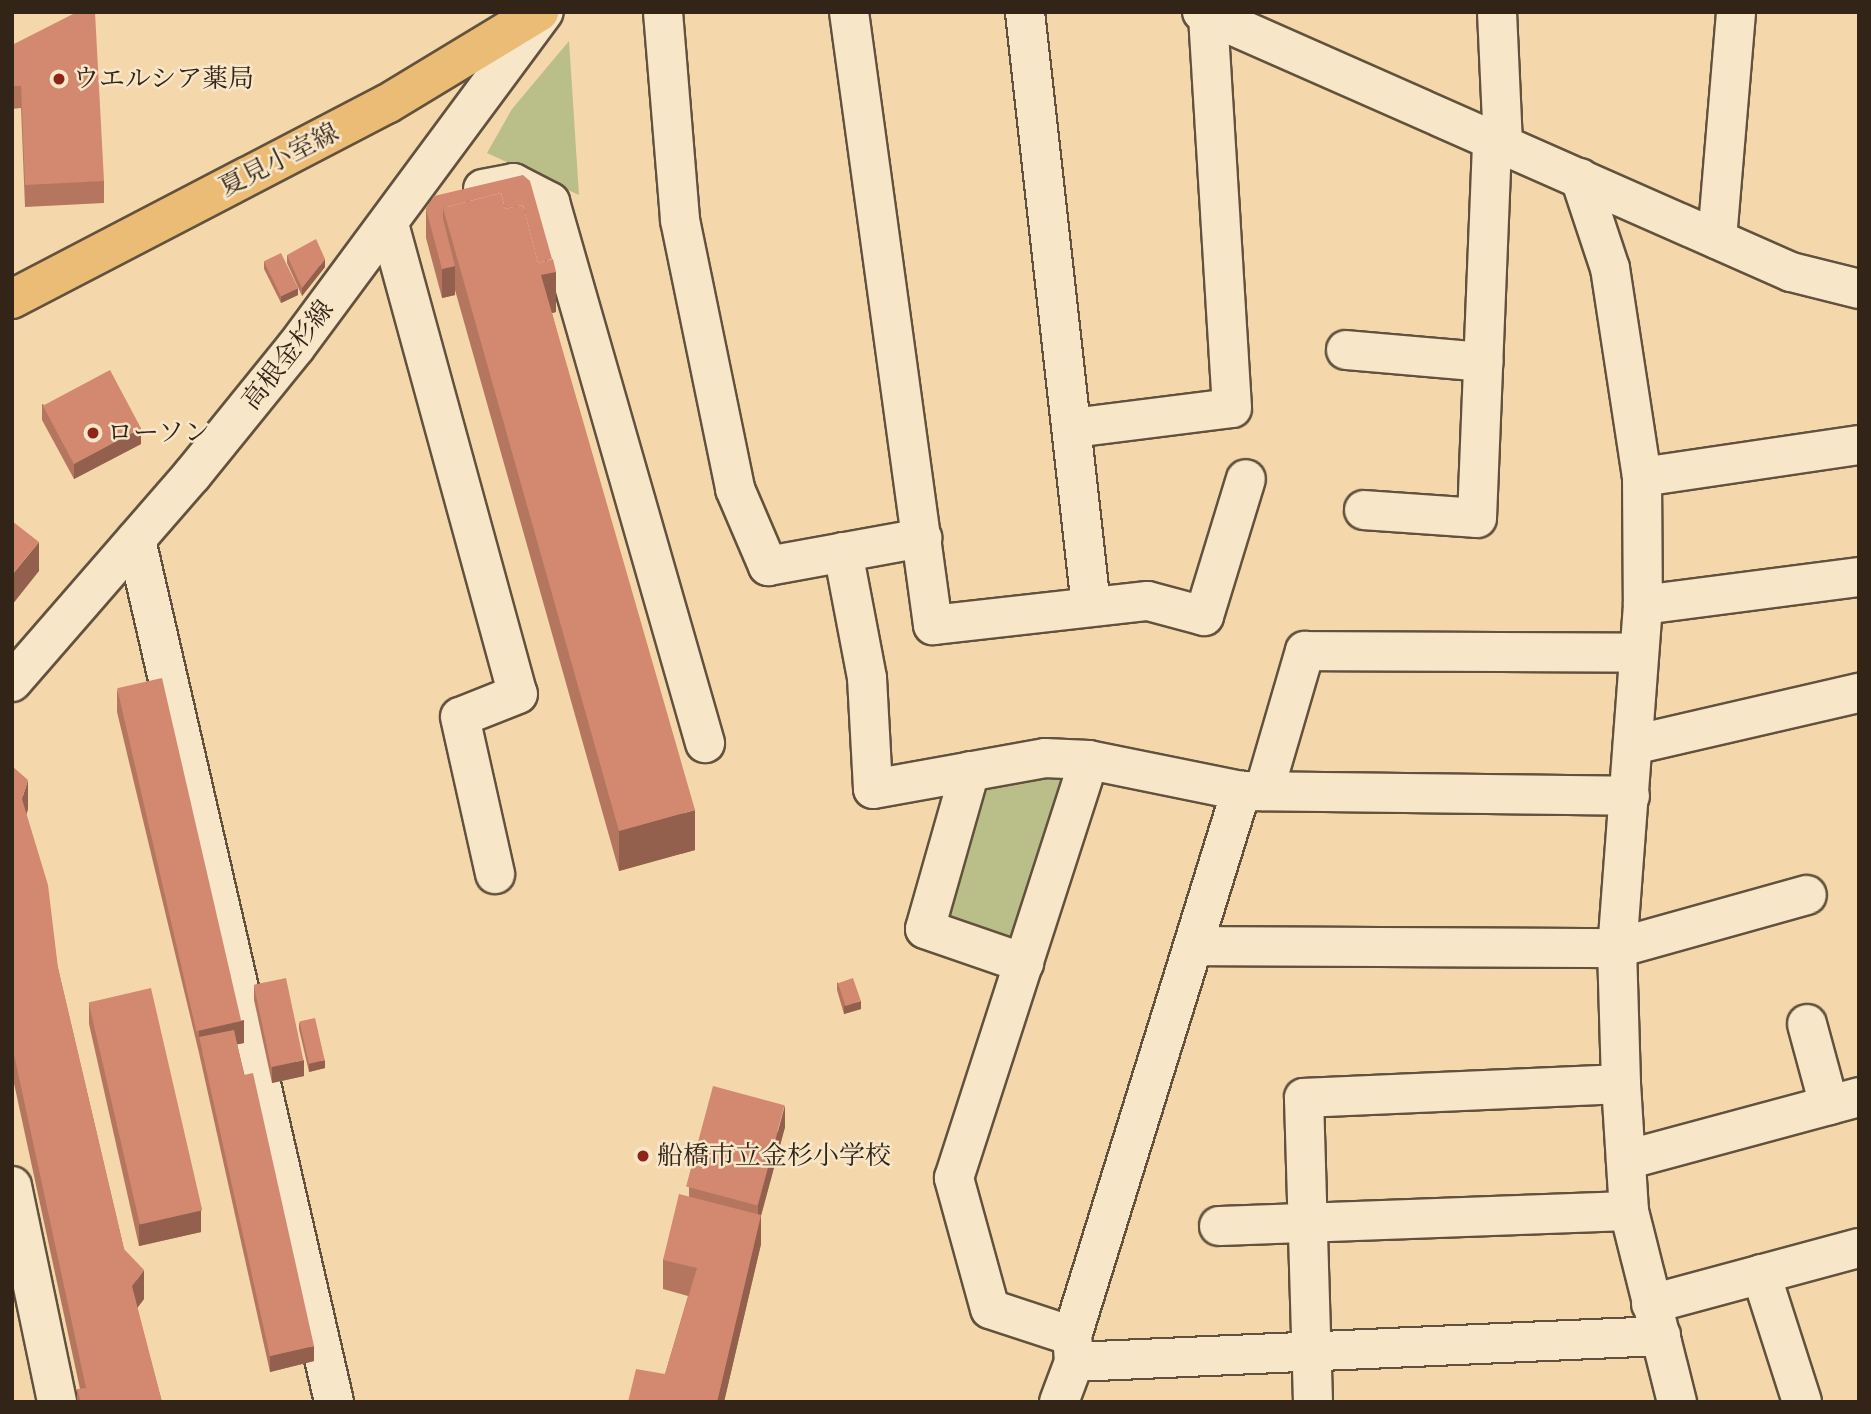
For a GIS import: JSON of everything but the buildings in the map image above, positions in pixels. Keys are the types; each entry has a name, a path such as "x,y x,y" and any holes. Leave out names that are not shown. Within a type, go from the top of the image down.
{"main road":[{"name":"夏見小室線","path":"12,299 387,104 506,23 542,12"}],"street":[{"name":"高根金杉線","path":"12,682 136,540 295,348 396,215 542,12"},
{"path":"663,12 680,220 735,489 768,566 922,538"},
{"path":"849,12 933,625 1148,601 1204,616 1246,479"},
{"path":"1026,12 1091,606"},
{"path":"1364,510 1477,518 1483,362 1497,141 1497,12"},
{"path":"1717,239 1736,12"},
{"path":"1073,428 1232,408 1205,13 1791,272 1859,289"},
{"path":"1580,178 1610,268 1642,477 1643,605 1617,948 1620,1084 1629,1211 1677,1402"},
{"path":"495,874 460,717 518,694 396,215 513,183 550,201 705,743"},
{"path":"1346,350 1483,362"},
{"path":"1642,477 1859,445"},
{"path":"136,540 334,1402"},
{"path":"843,552 867,678 873,789 1045,758 1089,760 1253,791 1630,796"},
{"path":"1643,605 1859,577"},
{"path":"1059,1402 1194,946 1305,651 1639,653"},
{"path":"1633,745 1859,693"},
{"path":"1089,760 954,1178 990,1309 1073,1349 1311,1351 1656,1320 1761,1274 1859,1248"},
{"path":"970,771 925,929 1024,963"},
{"path":"1194,946 1617,948 1807,895"},
{"path":"1626,1160 1844,1101 1807,1024"},
{"path":"1313,1402 1304,1098 1620,1084"},
{"path":"12,1186 57,1402"},
{"path":"1219,1226 1629,1211"},
{"path":"1761,1274 1802,1402"}],"green space":[{"path":"569,41 579,195 487,153 512,109"},
{"path":"1054,765 1064,776 1013,935 998,941 949,925 942,912 979,788"}],"place":[{"name":"ウエルシア薬局","path":"59,79"},
{"name":"ローソン","path":"93,433"},
{"name":"船橋市立金杉小学校","path":"643,1156"}]}
